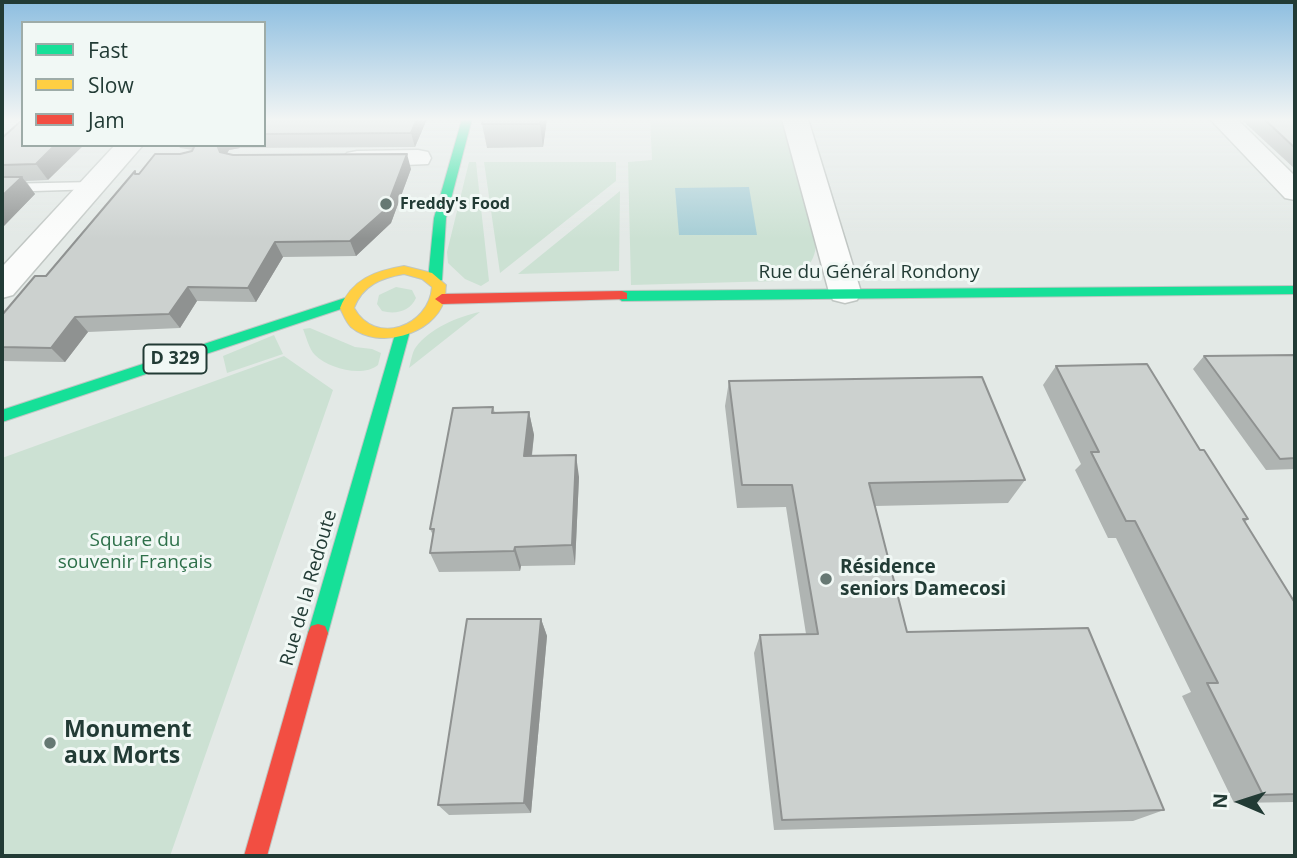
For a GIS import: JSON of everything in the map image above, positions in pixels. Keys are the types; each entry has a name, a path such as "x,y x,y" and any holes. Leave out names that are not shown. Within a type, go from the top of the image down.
{"street":[{"path":"2,287 93,186 126,159"},
{"path":"435,280 434,249 441,210 456,159"},
{"path":"807,159 845,292"},
{"path":"1262,159 1295,192"},
{"path":"423,240 441,210"},
{"path":"384,273 419,272 435,280 442,290 442,299 430,317 403,331 375,332 358,326 348,315 348,302 357,288 409,255"},
{"name":"Rue du Général Rondony","path":"442,299 845,292 913,295 1295,290"},
{"name":"D 329","path":"2,416 348,302"},
{"name":"Rue de la Redoute","path":"255,856 403,331"}],"lane":[{"path":"2,188 93,186"}],"green space":[{"path":"794,159 816,242 813,258 799,273 777,281 631,285 628,162"},
{"path":"469,162 476,162 489,281 481,286 465,279 448,263 447,252"},
{"path":"484,162 616,162 616,181 500,273"},
{"path":"620,191 619,271 518,274"},
{"path":"396,287 412,290 416,298 402,311 382,311 377,304 379,295"},
{"path":"480,312 409,368 415,349 429,334 454,320"},
{"path":"310,328 355,347 381,353 378,365 363,371 354,371 328,364 311,349 303,329"},
{"path":"274,335 283,354 227,373 223,356"},
{"name":"Square du souvenir Français","path":"284,356 333,390 170,856 2,856 2,458"}],"water":[{"path":"749,187 757,235 679,235 675,188"}],"building":[{"path":"2,159 41,159 36,164 2,165"},
{"path":"151,159 405,159 386,209 350,241 275,242 248,288 188,287 169,314 75,317 51,348 2,347 2,315 35,276 46,276 135,171 135,174 139,174"},
{"path":"2,177 22,177 2,196"},
{"path":"1295,355 1295,458 1280,459 1204,356"},
{"path":"1147,364 1200,450 1204,450 1248,519 1243,519 1295,603 1295,794 1263,795 1207,683 1218,683 1135,521 1126,521 1091,452 1099,452 1056,366"},
{"path":"982,377 1025,480 869,483 907,632 1088,628 1164,810 782,820 760,635 818,634 792,485 742,485 729,381"},
{"path":"493,407 492,413 529,412 524,456 576,455 572,545 515,547 514,551 430,553 434,529 430,529 453,408"},
{"path":"467,619 541,619 524,803 438,805"}],"traffic: fast":[{"path":"435,280 436,239 455,159"},
{"path":"622,296 1295,290"},
{"path":"2,416 348,302"},
{"path":"318,633 403,331"}],"traffic: slow":[{"path":"404,270 427,276 439,285 438,301 430,314 417,324 400,331 383,333 368,331 355,322 347,308 356,291 369,280 404,270"}],"traffic: jam":[{"path":"442,299 622,296"},
{"path":"255,856 318,633"}],"place":[{"name":"Freddy's Food","path":"386,204"},
{"name":"Résidence seniors Damecosi","path":"826,579"},
{"name":"Monument aux Morts","path":"50,743"}]}
